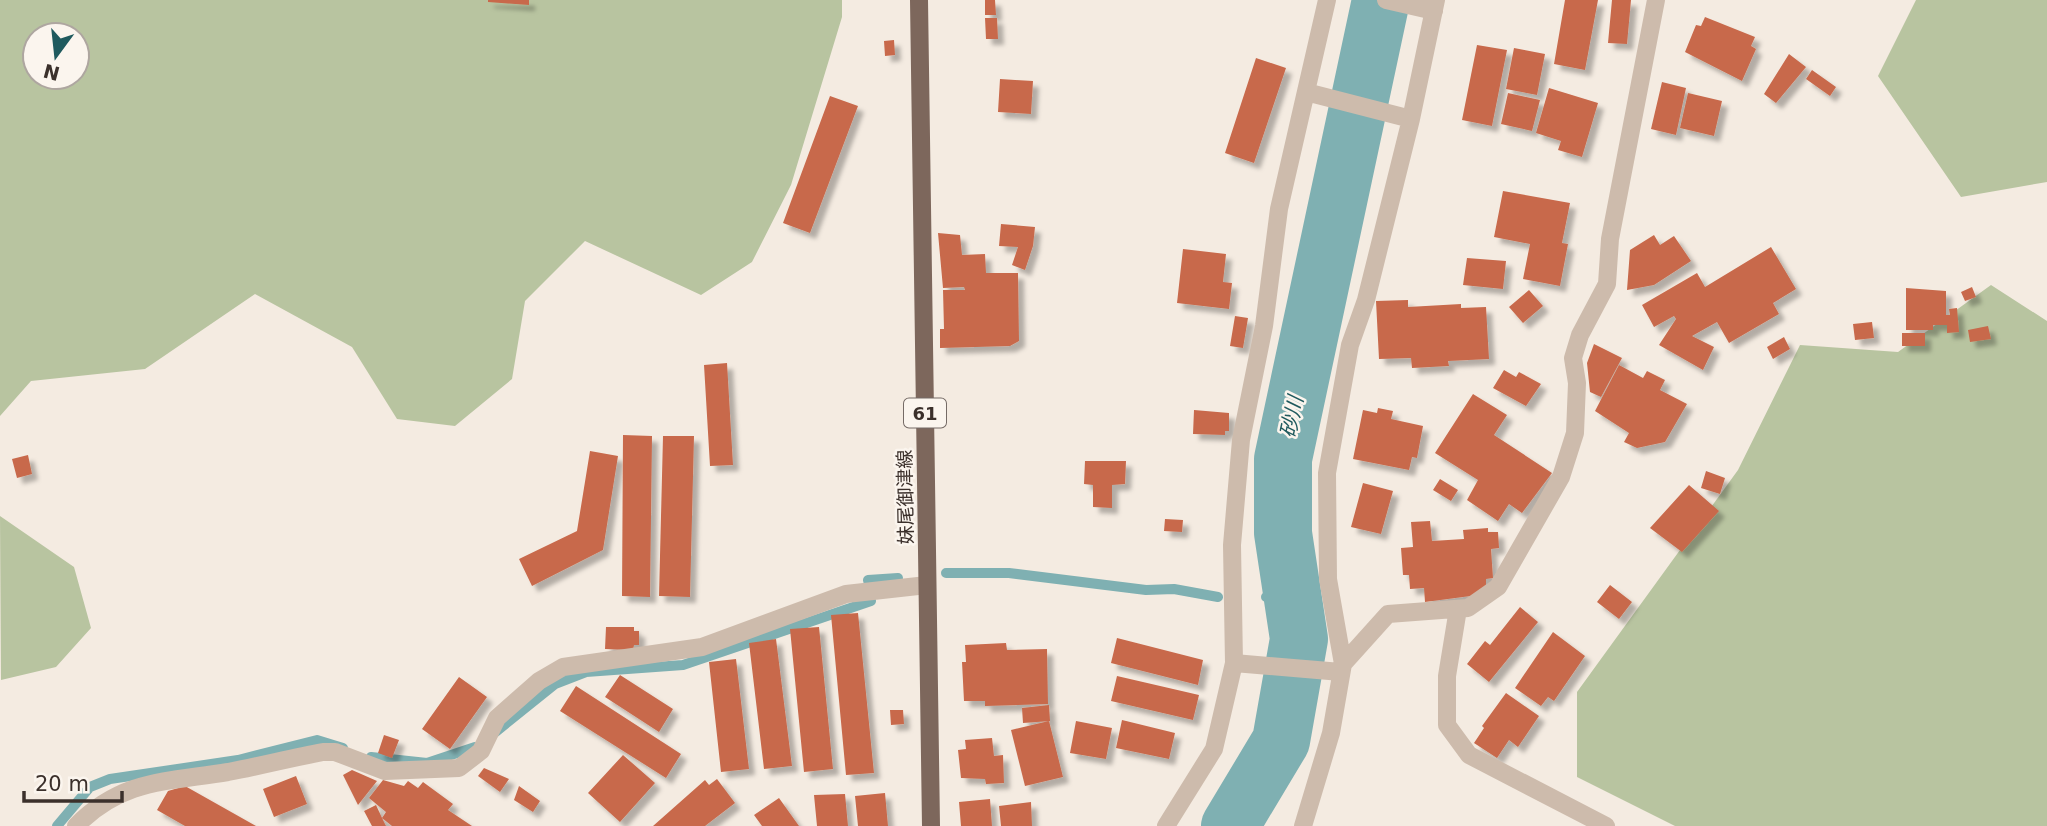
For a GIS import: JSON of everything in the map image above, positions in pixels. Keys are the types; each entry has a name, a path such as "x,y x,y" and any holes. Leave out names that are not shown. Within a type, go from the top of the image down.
{"main road":[{"name":"妹尾御津線","path":"919,0 932,826"}],"street":[{"path":"1166,826 1214,749 1234,663 1232,545 1241,440 1264,326 1279,209 1327,0"},
{"path":"1303,826 1331,733 1342,668 1328,579 1327,472 1350,345 1366,300 1412,119 1435,6 1386,0"},
{"path":"1342,668 1388,614 1468,608 1498,587 1561,477 1574,433 1577,383 1573,358 1580,335 1607,284 1610,239 1656,0"},
{"path":"1306,92 1412,119"},
{"path":"76,826 93,808 120,792 149,782 229,772 323,752 335,752 385,771 459,768 481,751 497,718 538,681 563,667 702,647 846,594 927,585"},
{"path":"1458,609 1447,676 1447,725 1469,755 1606,826"},
{"path":"1234,663 1342,668"}],"green space":[{"path":"0,0 842,0 842,17 791,185 752,262 701,295 585,241 525,301 512,379 455,426 397,419 352,347 255,294 145,369 31,381 0,416"},
{"path":"1916,0 2047,0 2047,182 1961,197 1878,76"},
{"path":"1991,285 2047,321 2047,826 1675,826 1577,777 1577,692 1738,470 1800,345 1898,352"},
{"path":"0,516 74,567 91,628 56,667 1,680"}],"building":[{"path":"529,0 529,5 488,2"},
{"path":"985,0 995,0 996,15 985,15"},
{"path":"1565,0 1598,0 1585,70 1554,64"},
{"path":"1612,0 1631,0 1627,44 1608,43"},
{"path":"1705,17 1755,37 1751,46 1756,49 1742,81 1685,52 1696,25 1701,26"},
{"path":"985,18 997,18 998,39 986,39"},
{"path":"894,40 895,55 885,56 884,41"},
{"path":"1477,45 1507,50 1492,126 1462,120"},
{"path":"1514,48 1545,54 1537,95 1506,89"},
{"path":"1789,54 1806,67 1776,103 1764,94"},
{"path":"1256,58 1286,68 1254,163 1225,153"},
{"path":"1812,70 1836,87 1830,96 1806,79"},
{"path":"1000,79 1033,81 1031,114 998,112"},
{"path":"1662,82 1686,88 1676,135 1651,129"},
{"path":"1549,88 1598,103 1582,157 1558,150 1561,141 1536,133"},
{"path":"1508,93 1540,100 1532,131 1501,124"},
{"path":"1688,93 1722,101 1714,136 1680,128"},
{"path":"830,96 858,106 810,233 783,223"},
{"path":"1503,191 1570,203 1562,243 1568,244 1560,286 1523,279 1530,244 1494,237"},
{"path":"1001,224 1035,227 1033,246 1025,270 1012,265 1018,247 999,246"},
{"path":"938,233 960,235 962,255 985,254 986,273 1018,273 1019,341 1010,346 940,348 940,329 944,329 943,290 965,290 964,287 943,288"},
{"path":"1654,235 1660,245 1674,236 1691,261 1654,285 1627,290 1630,250"},
{"path":"1771,247 1796,289 1773,303 1779,314 1729,343 1717,322 1692,336 1714,347 1703,370 1659,345 1676,319 1674,316 1654,327 1642,305 1697,273 1705,287"},
{"path":"1183,249 1226,254 1223,282 1232,283 1229,309 1177,303"},
{"path":"1467,258 1506,261 1503,289 1463,285"},
{"path":"1972,287 1976,297 1965,301 1961,292"},
{"path":"1906,288 1946,291 1946,315 1950,315 1949,309 1957,308 1959,332 1947,333 1947,325 1933,325 1933,330 1906,330"},
{"path":"1529,290 1543,306 1523,323 1509,307"},
{"path":"1408,300 1408,307 1461,304 1461,308 1486,307 1489,359 1448,361 1449,366 1412,368 1411,358 1379,359 1376,301"},
{"path":"1235,316 1248,318 1243,348 1230,346"},
{"path":"1872,322 1874,338 1855,340 1853,324"},
{"path":"1988,326 1991,339 1970,342 1968,330"},
{"path":"1902,333 1925,333 1925,346 1902,346"},
{"path":"1784,337 1790,349 1773,359 1767,347"},
{"path":"1594,344 1622,358 1601,397 1590,392 1587,363"},
{"path":"727,363 733,465 710,466 704,365"},
{"path":"1619,365 1643,378 1647,371 1665,380 1660,390 1687,404 1665,442 1637,448 1624,442 1629,433 1595,411"},
{"path":"1504,370 1516,377 1519,372 1541,384 1526,406 1493,388"},
{"path":"1473,394 1507,415 1494,435 1552,473 1522,513 1509,504 1498,521 1467,500 1478,480 1435,453"},
{"path":"1378,408 1393,411 1391,419 1423,426 1417,458 1412,457 1409,470 1353,459 1363,410 1377,413"},
{"path":"1194,410 1229,413 1229,431 1225,431 1225,435 1193,434"},
{"path":"623,435 652,436 650,597 622,596"},
{"path":"663,436 694,436 690,597 659,596"},
{"path":"590,451 618,456 603,550 532,586 519,559 577,531"},
{"path":"28,455 32,474 17,478 12,459"},
{"path":"1085,461 1126,461 1125,484 1112,485 1112,508 1093,507 1093,485 1084,484"},
{"path":"1706,471 1725,478 1720,494 1701,488"},
{"path":"1440,479 1458,490 1451,501 1433,490"},
{"path":"1363,483 1393,491 1381,534 1351,527"},
{"path":"1689,485 1719,511 1682,552 1650,528"},
{"path":"1165,519 1183,520 1182,532 1164,531"},
{"path":"1430,521 1432,541 1464,539 1463,530 1488,528 1488,532 1498,532 1499,548 1491,549 1493,578 1486,579 1486,585 1478,595 1425,602 1424,588 1410,589 1409,575 1403,575 1401,548 1413,547 1411,522"},
{"path":"1610,585 1632,602 1619,619 1597,602"},
{"path":"1520,607 1538,622 1489,682 1467,664 1485,641 1490,645"},
{"path":"858,613 874,773 846,775 831,615"},
{"path":"606,627 634,627 634,631 639,631 639,645 634,645 633,650 605,649"},
{"path":"819,627 833,769 804,772 790,629"},
{"path":"1553,632 1585,656 1554,701 1548,697 1541,706 1515,688"},
{"path":"1117,638 1203,660 1198,685 1111,663"},
{"path":"776,639 792,766 764,769 749,643"},
{"path":"1006,643 1007,650 1047,649 1048,704 985,706 985,701 964,701 962,662 966,662 965,645"},
{"path":"736,659 749,769 721,772 709,662"},
{"path":"620,675 673,709 659,732 605,697"},
{"path":"1117,676 1199,695 1193,720 1111,701"},
{"path":"459,677 487,697 450,749 422,729"},
{"path":"576,686 681,754 666,778 560,711"},
{"path":"1506,693 1539,716 1518,747 1509,740 1497,758 1474,743 1484,728 1482,726"},
{"path":"1049,705 1050,721 1023,723 1022,708"},
{"path":"890,710 903,710 904,724 891,725"},
{"path":"1122,720 1175,733 1169,759 1116,748"},
{"path":"1049,721 1063,777 1025,786 1011,730"},
{"path":"1076,721 1112,728 1106,759 1070,753"},
{"path":"384,735 399,740 392,758 378,753"},
{"path":"992,738 994,756 1003,755 1004,783 986,784 985,779 961,778 958,750 966,749 965,740"},
{"path":"623,755 655,783 620,822 588,793"},
{"path":"484,768 509,779 500,792 478,776"},
{"path":"352,770 377,781 358,805 343,775"},
{"path":"296,776 307,804 274,817 263,789"},
{"path":"717,779 735,803 705,826 653,826 705,780 709,785"},
{"path":"383,780 404,786 408,781 418,788 423,782 453,804 448,810 472,826 392,826 382,818 386,812 369,798"},
{"path":"185,786 256,826 185,826 157,810 168,791"},
{"path":"519,786 540,801 533,812 514,800"},
{"path":"885,793 888,826 858,826 855,796"},
{"path":"845,794 848,826 817,826 814,795"},
{"path":"779,798 799,826 762,826 754,815"},
{"path":"990,799 992,826 961,826 959,802"},
{"path":"1031,802 1032,826 1001,826 999,806"},
{"path":"376,805 386,826 372,826 364,811"}],"waterway":[{"name":"砂川","path":"1230,826 1281,741 1299,639 1283,533 1283,459 1381,0"},
{"path":"946,573 1009,573 1146,590 1174,589 1218,597"},
{"path":"869,584 868,580 898,578"},
{"path":"1266,597 1293,597"},
{"path":"493,734 555,684 586,672 683,665 871,601 870,598"},
{"path":"57,826 90,787 110,779 238,760 317,740 343,748"},
{"path":"371,757 427,763 475,747"}]}
